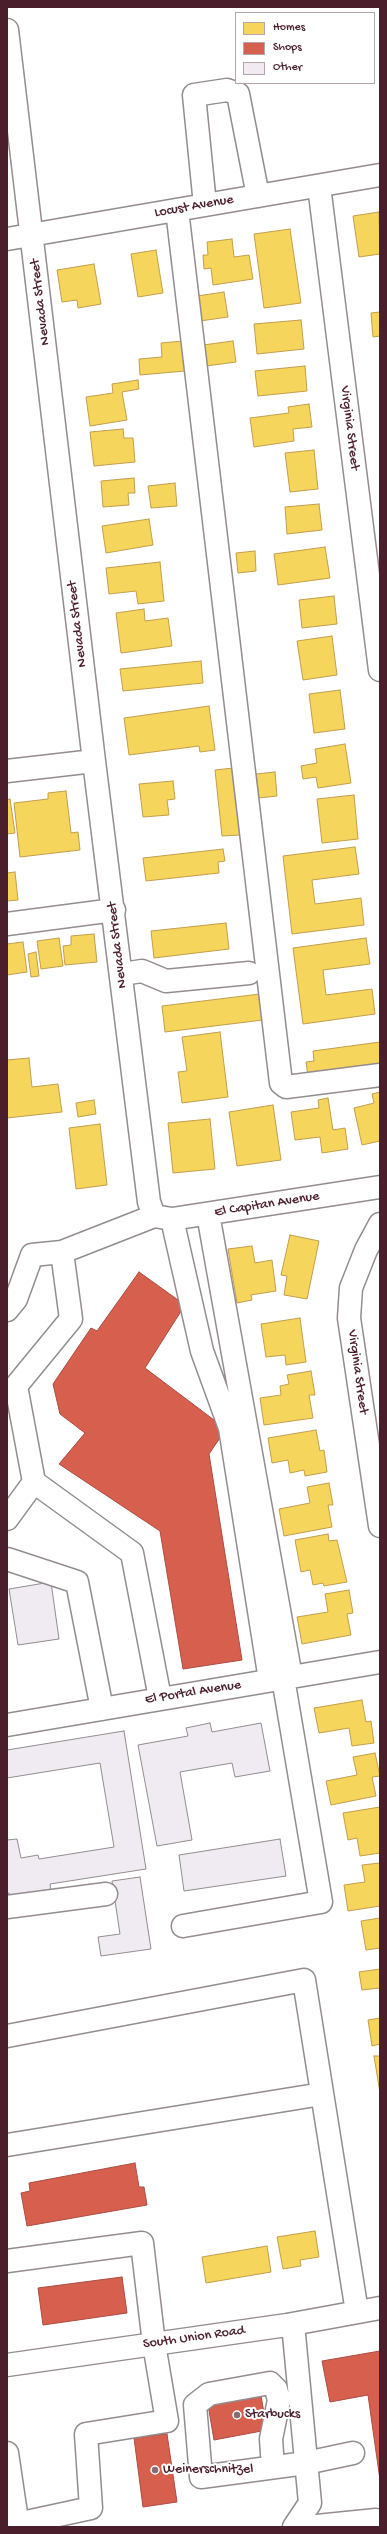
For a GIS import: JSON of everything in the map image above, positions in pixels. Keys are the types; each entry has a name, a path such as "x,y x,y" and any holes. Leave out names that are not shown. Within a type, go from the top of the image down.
{"street":[{"name":"Nevada Street","path":"7,30 33,234 94,761 122,974 149,1202 163,1218 202,1351 230,1428 281,1678"},
{"path":"205,205 194,96 227,90 238,94 258,196"},
{"name":"Locust Avenue","path":"7,239 380,176"},
{"name":"Virginia Street","path":"319,186 380,670"},
{"path":"178,210 281,1083 286,1087 380,1075"},
{"path":"7,772 94,761"},
{"path":"7,924 114,910"},
{"path":"122,974 142,971 166,981 249,973"},
{"name":"El Capitan Avenue","path":"7,1310 16,1299 32,1255 62,1252 163,1218 208,1214 380,1187"},
{"path":"183,1926 321,1902 281,1678 208,1214"},
{"name":"Virginia Street","path":"380,1224 366,1250 351,1288 350,1318 380,1526"},
{"path":"62,1252 71,1319 16,1386 34,1482 132,1553 160,1698"},
{"path":"7,1519 34,1482"},
{"path":"7,1559 77,1582 102,1708"},
{"name":"El Portal Avenue","path":"7,1725 380,1662"},
{"path":"7,1907 106,1894"},
{"path":"7,2036 304,1980 357,2312"},
{"path":"7,2145 322,2094"},
{"path":"7,2261 142,2243 154,2344 167,2421 86,2434 91,2508 17,2525 7,2454"},
{"name":"South Union Road","path":"7,2365 293,2324 380,2308"},
{"path":"293,2324 310,2503 294,2527"},
{"path":"273,2467 271,2439 279,2400 276,2389 270,2383 209,2394 195,2405 201,2477 273,2467 306,2462 353,2453"},
{"path":"307,2527 376,2520 377,2527"}],"building: Homes":[{"path":"379,212 380,254 359,257 353,216"},
{"path":"290,229 301,303 264,308 254,234"},
{"path":"232,239 234,257 249,255 253,279 213,285 211,268 204,269 203,255 208,255 207,242"},
{"path":"156,250 163,293 138,297 131,254"},
{"path":"94,264 101,304 78,308 77,300 62,302 57,270"},
{"path":"224,292 228,317 200,321 197,296"},
{"path":"380,312 380,336 373,337 371,313"},
{"path":"301,320 304,349 257,354 254,324"},
{"path":"183,341 185,371 140,375 139,359 162,357 161,343"},
{"path":"233,341 236,362 206,366 203,345"},
{"path":"305,366 307,391 258,396 255,371"},
{"path":"138,380 139,389 122,392 127,420 90,426 86,397 113,393 112,384"},
{"path":"309,404 312,427 293,429 294,441 254,447 250,418 289,413 288,407"},
{"path":"123,429 124,438 133,438 135,462 94,466 90,432"},
{"path":"314,450 318,489 290,492 285,453"},
{"path":"134,478 135,493 128,493 129,505 103,507 101,481"},
{"path":"175,483 177,506 151,508 148,486"},
{"path":"319,504 322,530 287,534 285,507"},
{"path":"149,519 153,545 106,553 102,526"},
{"path":"325,547 330,578 278,585 274,554"},
{"path":"255,551 256,571 238,573 236,553"},
{"path":"160,562 164,601 138,604 136,591 109,594 106,568"},
{"path":"334,596 337,624 302,628 299,600"},
{"path":"144,609 145,621 168,618 172,646 121,653 116,613"},
{"path":"332,636 337,675 303,680 297,641"},
{"path":"201,661 203,683 123,691 120,669"},
{"path":"340,690 345,729 314,733 309,694"},
{"path":"209,706 215,750 200,752 199,746 129,755 124,718"},
{"path":"345,744 351,783 318,788 316,777 303,779 301,766 317,763 315,749"},
{"path":"233,768 240,835 222,836 215,770"},
{"path":"275,772 277,796 259,798 256,774"},
{"path":"173,781 175,799 167,800 169,815 143,817 139,784"},
{"path":"66,791 71,833 78,832 80,850 20,857 14,803 48,799 48,793"},
{"path":"354,795 358,839 322,843 317,799"},
{"path":"10,799 15,833 7,834 7,800"},
{"path":"355,847 359,874 312,880 315,904 361,898 364,925 292,934 283,856"},
{"path":"223,849 225,861 218,862 219,873 146,881 143,858"},
{"path":"15,872 18,900 7,901 7,873"},
{"path":"226,923 229,949 154,958 151,931"},
{"path":"94,934 97,962 65,965 63,946 71,945 71,936"},
{"path":"59,938 63,966 41,969 37,941"},
{"path":"366,938 370,964 323,970 326,995 372,989 375,1014 303,1024 293,948"},
{"path":"23,942 27,972 7,975 7,944"},
{"path":"36,952 39,976 31,977 28,954"},
{"path":"260,994 263,1020 165,1032 162,1006"},
{"path":"220,1032 228,1097 182,1103 178,1072 187,1071 182,1037"},
{"path":"380,1042 380,1067 308,1076 306,1062 314,1061 313,1051"},
{"path":"29,1058 32,1087 58,1084 62,1112 7,1118 7,1060"},
{"path":"380,1092 380,1141 362,1145 354,1108 374,1103 372,1094"},
{"path":"328,1098 333,1130 345,1128 348,1149 322,1153 320,1137 295,1140 291,1112 319,1108 318,1100"},
{"path":"94,1100 96,1114 78,1117 76,1103"},
{"path":"273,1105 281,1160 237,1166 229,1112"},
{"path":"210,1119 215,1169 173,1173 168,1123"},
{"path":"100,1124 107,1185 76,1189 69,1128"},
{"path":"290,1235 319,1241 307,1299 284,1295 287,1276 281,1275"},
{"path":"252,1246 255,1263 272,1260 276,1291 251,1295 252,1300 237,1303 228,1249"},
{"path":"300,1318 306,1362 286,1365 285,1355 266,1357 261,1324"},
{"path":"311,1371 315,1395 309,1395 313,1418 264,1425 260,1398 281,1395 280,1386 289,1384 287,1375"},
{"path":"316,1430 320,1451 324,1450 327,1472 305,1476 304,1470 290,1473 288,1460 272,1463 268,1438"},
{"path":"329,1483 333,1505 328,1505 332,1527 284,1536 279,1509 310,1503 307,1487"},
{"path":"328,1534 329,1541 337,1540 347,1582 324,1586 323,1583 313,1585 310,1570 301,1572 295,1540"},
{"path":"349,1590 353,1613 347,1614 351,1635 302,1644 297,1617 328,1612 325,1594"},
{"path":"362,1700 366,1722 371,1721 374,1743 352,1746 349,1728 319,1733 314,1708"},
{"path":"375,1753 380,1776 372,1777 376,1796 331,1805 326,1781 357,1775 353,1757"},
{"path":"380,1807 380,1853 360,1856 357,1838 348,1840 343,1813"},
{"path":"380,1863 380,1906 348,1911 344,1885 365,1882 362,1865"},
{"path":"380,1918 380,1948 366,1950 361,1921"},
{"path":"380,1969 380,1988 362,1990 359,1972"},
{"path":"380,2018 380,2044 372,2046 368,2020"},
{"path":"374,2056 380,2056 380,2093"},
{"path":"315,2231 319,2257 300,2260 301,2266 283,2269 277,2237"},
{"path":"267,2246 271,2272 206,2283 202,2257"}],"building: Shops":[{"path":"139,1272 185,1305 145,1368 226,1429 209,1454 242,1660 183,1669 160,1531 59,1464 85,1433 60,1414 53,1384 91,1328 97,1331"},
{"path":"135,2163 139,2187 144,2187 147,2205 27,2226 21,2193 30,2191 29,2183"},
{"path":"122,2277 127,2313 43,2325 38,2288"},
{"path":"380,2351 380,2480 368,2395 330,2402 322,2361"},
{"name":"Starbucks","path":"260,2390 267,2430 214,2440 207,2399"},
{"name":"Weinerschnitzel","path":"167,2434 177,2502 143,2507 134,2438"}],"building: Other":[{"path":"51,1582 59,1639 18,1645 9,1589"},
{"path":"210,1723 212,1732 261,1723 270,1771 235,1777 232,1763 180,1772 192,1840 157,1846 138,1745 188,1736 186,1728"},
{"path":"124,1731 146,1869 50,1884 51,1892 10,1898 9,1893 7,1893 7,1840 17,1839 21,1858 38,1855 39,1859 114,1847 100,1763 7,1778 7,1750"},
{"path":"280,1839 286,1876 184,1891 179,1855"},
{"path":"140,1877 151,1949 101,1956 98,1937 120,1934 112,1881"}],"place":[{"name":"Starbucks","path":"237,2415"},
{"name":"Weinerschnitzel","path":"155,2470"}]}
